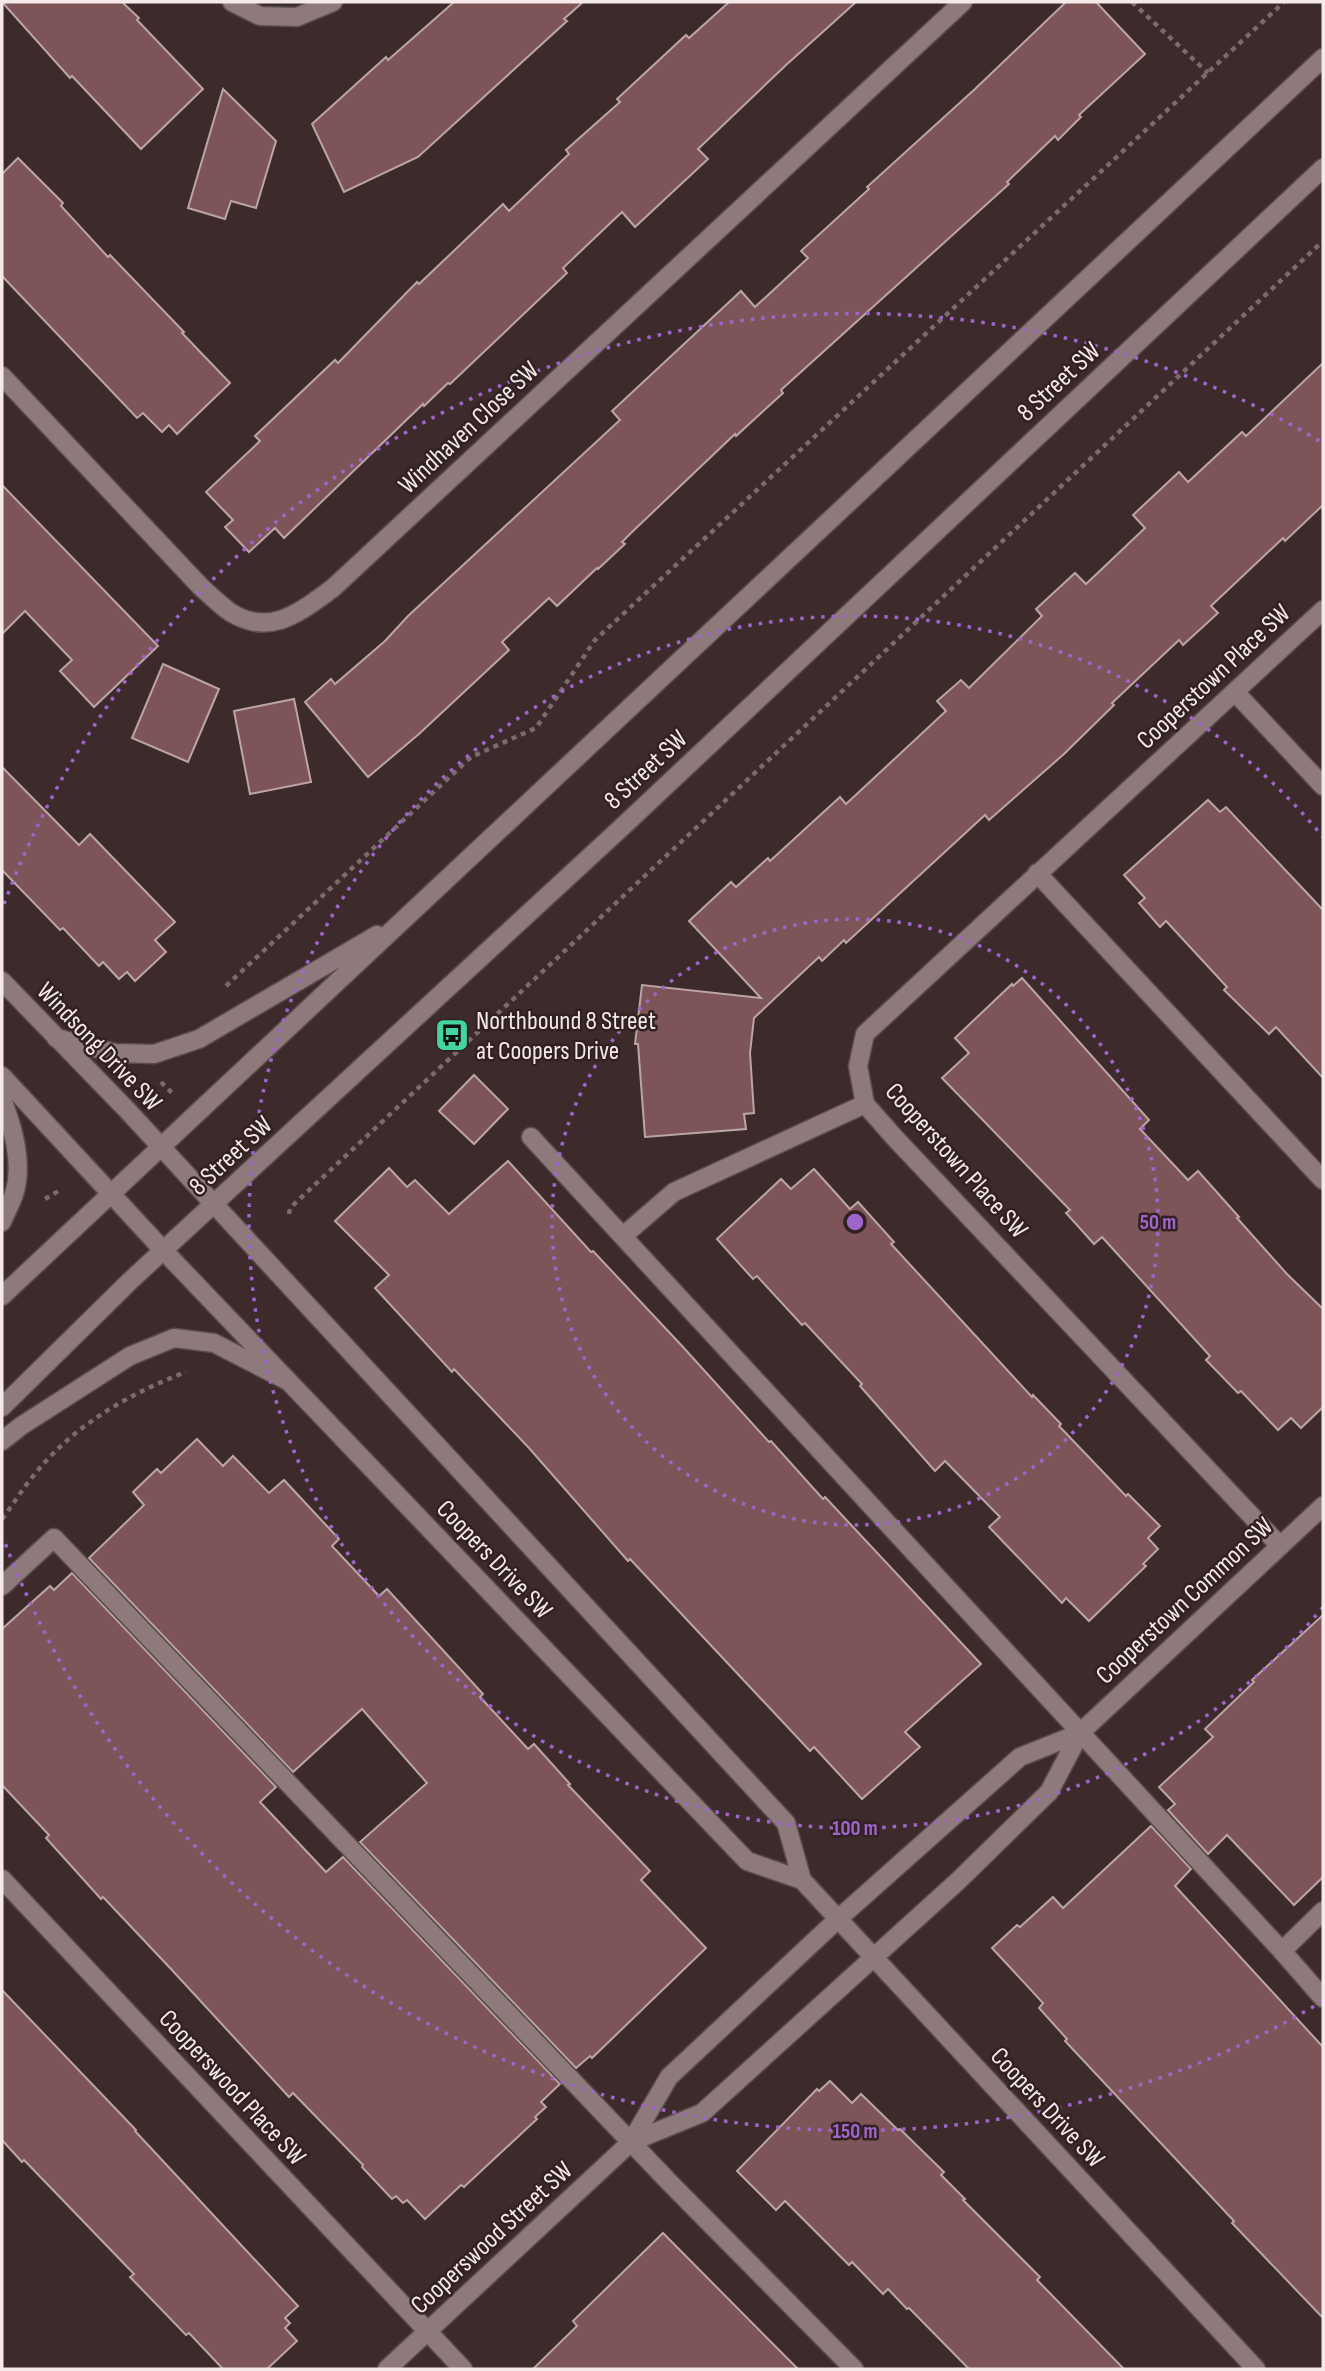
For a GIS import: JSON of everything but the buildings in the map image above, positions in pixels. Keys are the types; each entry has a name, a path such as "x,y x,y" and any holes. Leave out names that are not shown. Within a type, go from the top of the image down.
{"street":[{"path":"232,2 260,16 297,17 333,2"},
{"name":"Windhaven Close SW","path":"2,376 201,587 231,613 260,623 290,618 333,588 963,2"},
{"name":"8 Street SW","path":"2,1296 1323,58"},
{"name":"8 Street SW","path":"2,1407 164,1251 621,828 1323,168"},
{"name":"Cooperstown Place SW","path":"1280,1546 865,1104 858,1066 865,1034 1323,610"},
{"path":"1235,692 1323,786"},
{"path":"1037,873 1323,1180"},
{"path":"56,1038 115,1054 153,1054 200,1039 407,917"},
{"name":"Windsong Drive SW","path":"2,981 215,1205"},
{"path":"2,1076 111,1193"},
{"path":"2,1099 18,1154 16,1191 2,1222"},
{"path":"623,1236 674,1192 865,1104"},
{"path":"531,1137 1323,1998"},
{"name":"Coopers Drive SW","path":"111,1193 747,1861 802,1880"},
{"name":"Coopers Drive SW","path":"215,1205 786,1824 802,1880 1256,2369"},
{"path":"2,1441 130,1356 174,1338 214,1343 288,1381"},
{"name":"Cooperstown Common SW","path":"873,1958 958,1881 1049,1791 1080,1733 1323,1506"},
{"path":"2,1586 54,1538 631,2142 854,2369"},
{"name":"Cooperstown Common SW","path":"838,1919 1020,1757 1080,1733"},
{"name":"Cooperswood Place SW","path":"2,1879 463,2369"},
{"path":"1282,1951 1323,1911"},
{"name":"Cooperswood Street SW","path":"387,2369 631,2142 669,2077 838,1919"},
{"name":"Cooperswood Street SW","path":"631,2142 702,2113 873,1958"}],"path":[{"path":"1132,2 1208,73"},
{"path":"219,993 471,757 536,727 595,640 1284,2"},
{"path":"289,1214 290,1208 300,1198 1323,241"},
{"path":"158,1079 178,1099"},
{"path":"62,1200 63,1181"},
{"path":"43,1199 62,1188"},
{"path":"2,1519 34,1475 55,1452 104,1412 134,1394 186,1372"}],"place":[{"name":"Northbound 8 Street at Coopers Drive","path":"452,1035"}]}
